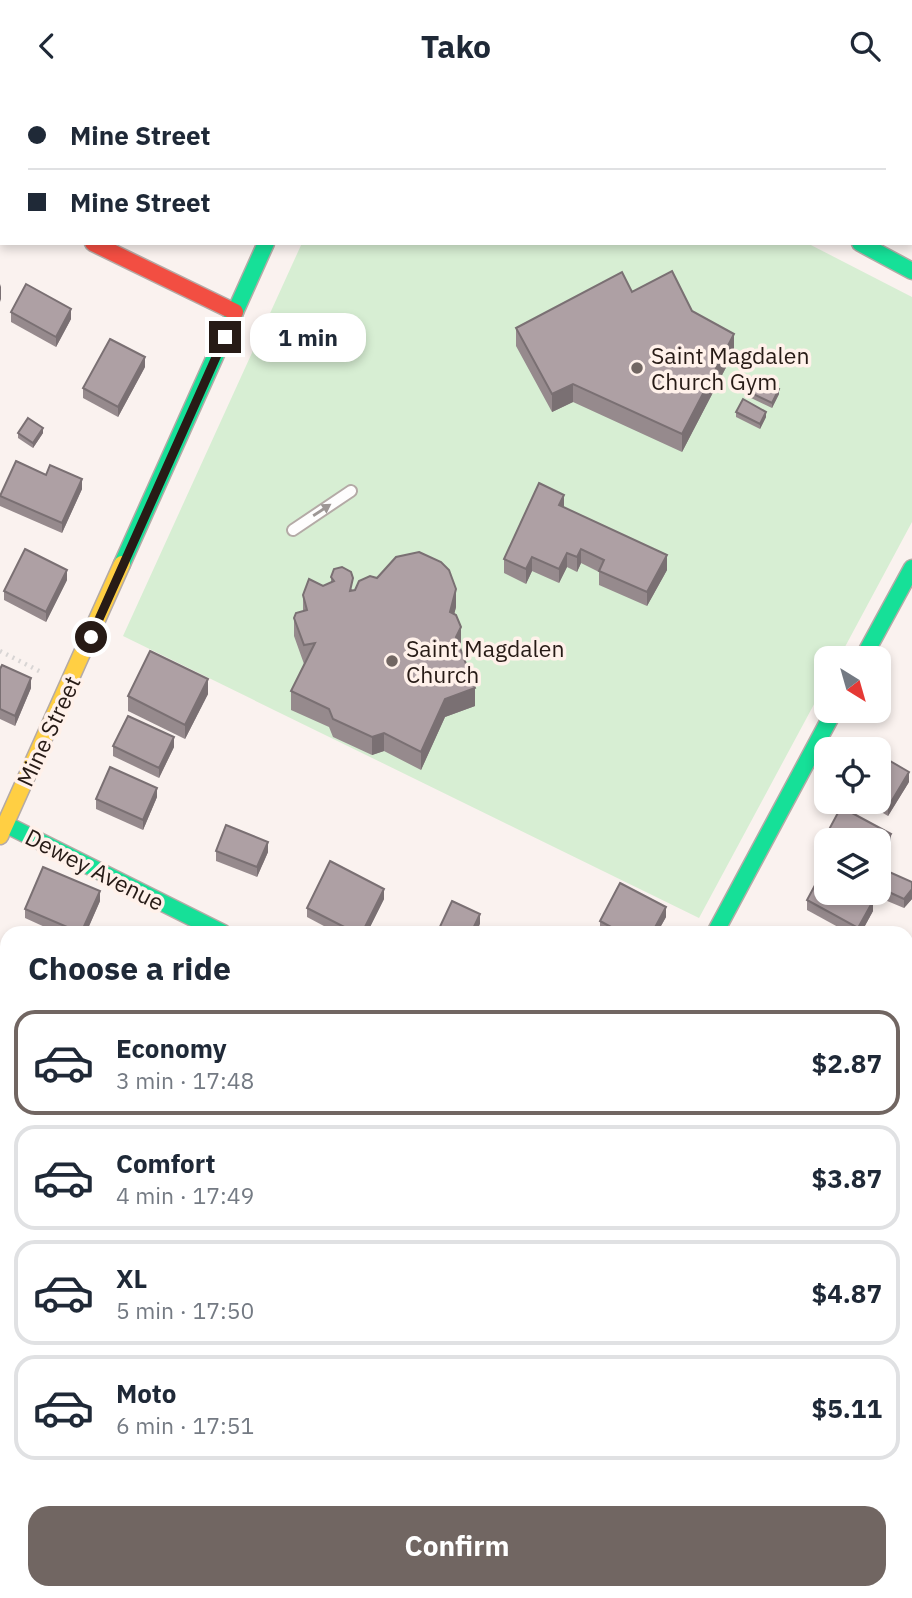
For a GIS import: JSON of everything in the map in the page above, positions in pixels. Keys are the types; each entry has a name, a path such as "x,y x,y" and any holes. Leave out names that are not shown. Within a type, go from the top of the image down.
{"street":[{"path":"97,245 235,312"},
{"name":"Mine Street","path":"3,830 265,245"},
{"path":"864,245 912,271"},
{"path":"870,646 912,568"},
{"path":"719,926 828,723"},
{"name":"Dewey Avenue","path":"3,830 208,926"}],"lane":[{"path":"293,530 351,491"}],"path":[{"path":"0,651 69,687"}],"green space":[{"path":"301,245 811,245 912,297 912,522 845,646 814,646 814,704 699,918 123,636"}],"building":[{"path":"672,271 692,311 734,334 682,434 573,384 552,394 516,328 622,272 632,292"},
{"path":"26,284 71,309 56,337 11,312"},
{"path":"110,339 145,357 118,407 83,388"},
{"path":"756,378 779,389 772,403 749,392"},
{"path":"743,399 766,412 760,424 736,412"},
{"path":"28,418 43,428 33,443 18,433"},
{"path":"16,461 46,475 50,465 82,479 62,523 0,496"},
{"path":"539,483 564,495 559,505 667,555 647,592 599,571 604,560 581,549 577,557 567,553 559,569 532,557 526,569 504,559"},
{"path":"25,549 67,570 46,612 4,591"},
{"path":"419,552 441,562 449,570 456,589 450,612 456,615 461,627 456,637 475,688 445,699 421,752 384,733 372,737 333,719 329,709 291,691 315,643 304,645 294,618 296,613 307,610 303,595 309,579 323,586 334,581 331,577 334,569 342,567 351,572 353,578 350,591 355,590 359,581 370,576 377,578 396,557"},
{"path":"150,651 208,679 185,725 128,696"},
{"path":"2,665 31,678 15,716 0,709"},
{"path":"128,716 174,737 159,768 113,746"},
{"path":"891,762 909,772 891,802"},
{"path":"110,767 157,788 143,820 96,799"},
{"path":"837,814 854,814 880,828 830,828"},
{"path":"226,825 268,842 257,867 216,851"},
{"path":"330,861 384,889 366,926 342,926 307,908"},
{"path":"43,867 100,891 84,926 65,926 25,909"},
{"path":"891,873 912,882 912,889 904,899 891,893"},
{"path":"620,883 666,907 656,926 609,926 600,921"},
{"path":"814,887 814,904 807,900"},
{"path":"452,901 480,914 474,926 440,926"},
{"path":"816,905 871,905 859,926"}],"traffic: fast":[{"path":"122,564 265,245"},
{"path":"864,245 912,271"},
{"path":"870,646 912,568"},
{"path":"719,926 828,723"},
{"path":"5,824 209,926"}],"traffic: slow":[{"path":"0,836 122,564"}],"traffic: jam":[{"path":"97,245 235,312"}],"place":[{"name":"Saint Magdalen Church Gym","path":"637,368"},
{"name":"Saint Magdalen Church","path":"392,661"}],"route":[{"path":"91,637 225,337"}]}
